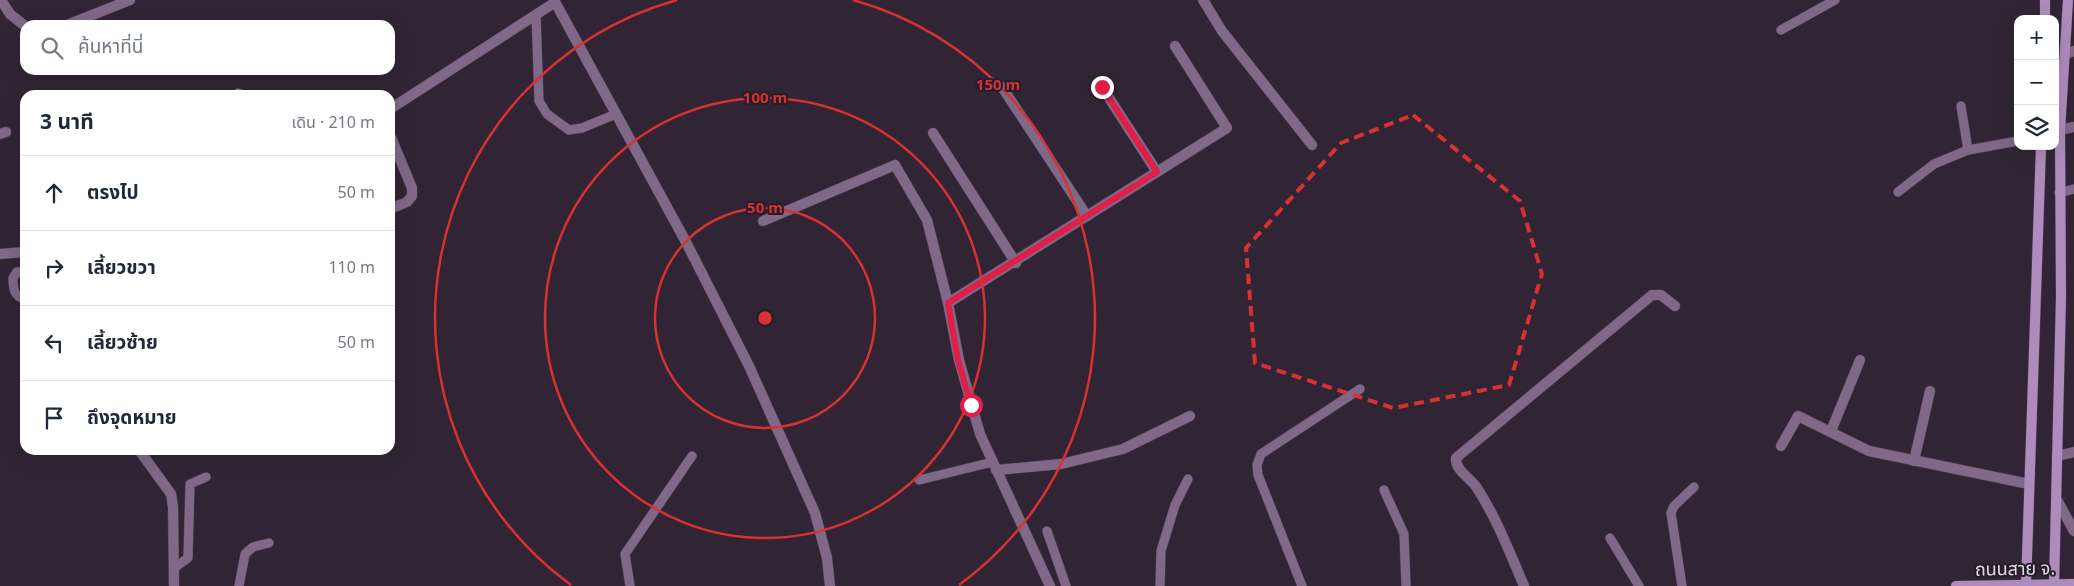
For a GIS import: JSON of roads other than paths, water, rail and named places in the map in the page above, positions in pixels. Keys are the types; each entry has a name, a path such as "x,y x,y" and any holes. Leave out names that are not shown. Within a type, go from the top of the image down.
{"main road":[{"path":"2044,15 2045,0"},
{"path":"2054,585 2061,296 2060,130 2070,52 2068,0"},
{"path":"2026,586 2041,150"},
{"name":"ถนนสาย จ.","path":"1956,586 2074,584"}],"street":[{"path":"1,0 10,14 20,22"},
{"path":"80,20 130,0"},
{"path":"1203,0 1222,31 1312,145"},
{"path":"395,105 536,15 554,1 686,242 782,438 820,529 827,558 830,586"},
{"path":"948,303 1227,128 1174,46"},
{"path":"1002,87 1087,216"},
{"path":"1102,87 1157,172"},
{"path":"2060,130 2074,127"},
{"path":"933,133 1016,262"},
{"path":"395,147 412,188 412,196 407,202 395,207"},
{"path":"763,221 895,165 927,220 948,303 958,360 980,434 1050,586"},
{"path":"0,254 20,252"},
{"path":"1524,586 1492,513 1476,485 1459,468 1456,458 1652,295 1661,295 1675,306"},
{"path":"1831,431 1860,360"},
{"path":"1914,461 1930,391"},
{"path":"995,466 1061,464 1123,449 1190,416"},
{"path":"1781,446 1798,416 1869,451 2030,484"},
{"path":"2057,456 2074,452"},
{"path":"143,455 171,494 173,507 174,586"},
{"path":"2057,500 2074,531"}],"lane":[{"path":"1781,30 1835,0"},
{"path":"536,15 539,101 547,114 569,130 582,128 616,114"},
{"path":"1961,106 1968,150"},
{"path":"1898,192 1934,164 1968,150 2014,142"},
{"path":"2059,193 2074,189"},
{"path":"20,272 17,272 13,278 14,291 20,297"},
{"path":"1302,586 1258,475 1257,465 1261,454 1360,390"},
{"path":"630,586 625,554 692,456"},
{"path":"919,480 995,466"},
{"path":"174,568 188,558 190,484 206,478"},
{"path":"1160,586 1161,551 1175,505 1188,479"},
{"path":"1682,586 1671,513 1674,506 1694,487"},
{"path":"1384,490 1404,534 1406,586"},
{"path":"1047,531 1066,586"},
{"path":"1610,538 1639,586"},
{"path":"239,586 245,554 253,547 269,543"}]}
